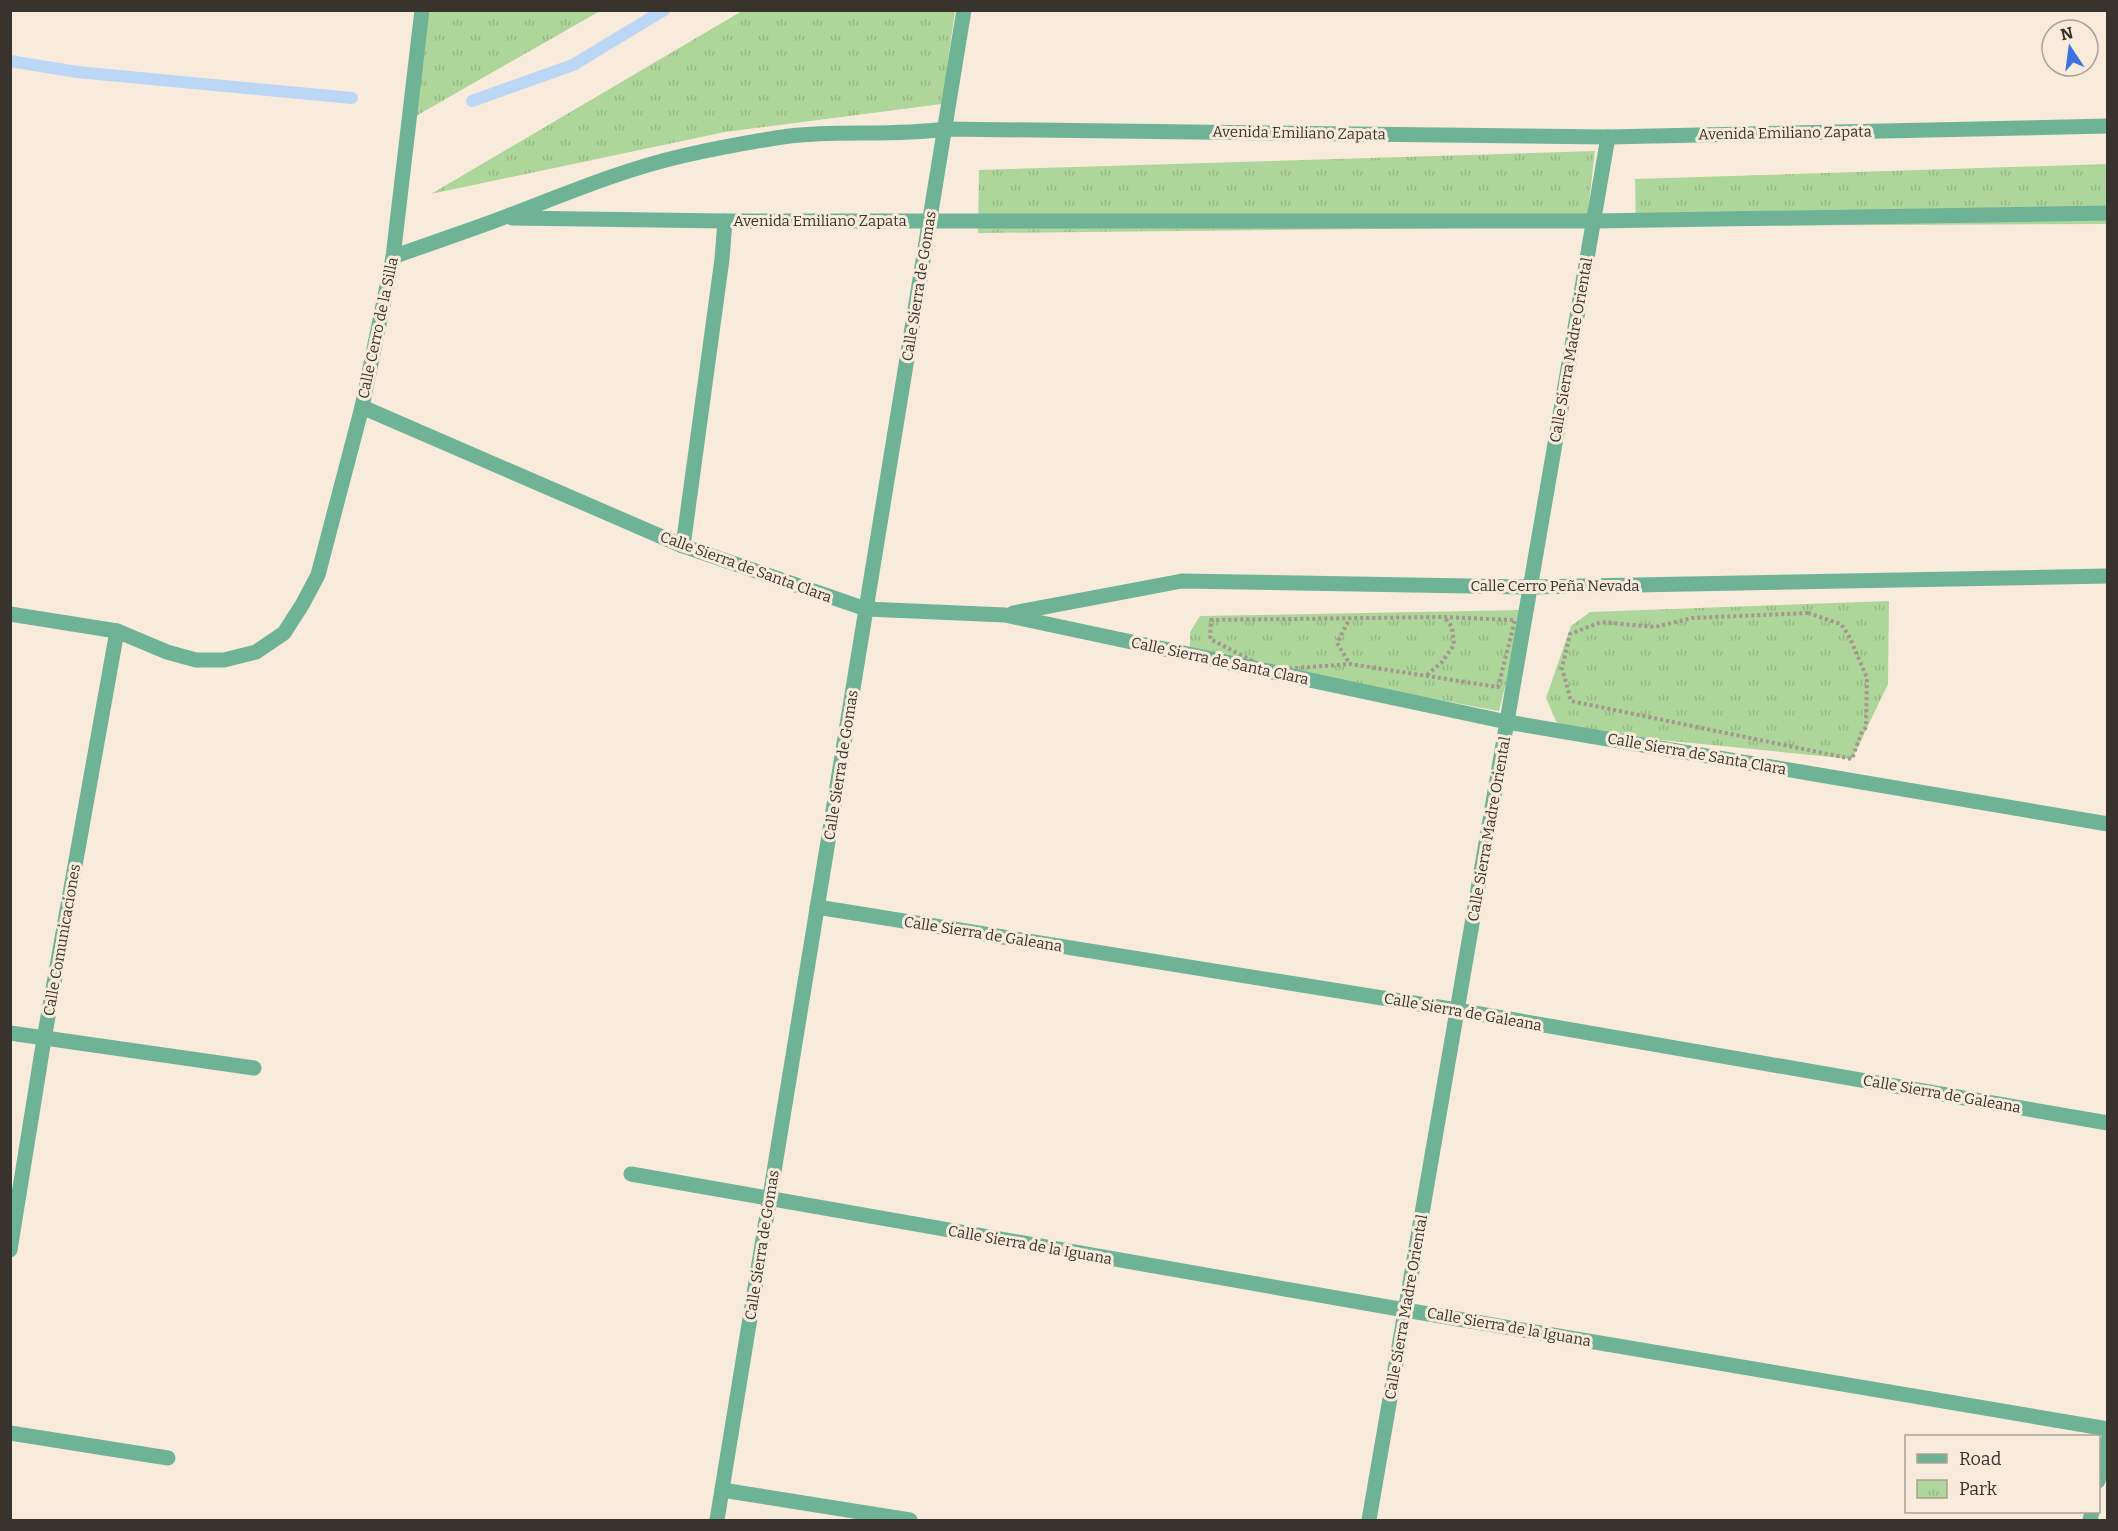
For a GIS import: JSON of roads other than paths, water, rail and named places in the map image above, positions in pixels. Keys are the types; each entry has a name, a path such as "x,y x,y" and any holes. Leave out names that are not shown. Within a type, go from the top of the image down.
{"street":[{"name":"Calle Cerro de la Silla","path":"117,632 167,652 196,660 224,660 256,652 284,633 318,575 362,407 393,256 422,10"},
{"name":"Calle Sierra de Gomas","path":"717,1521 964,10"},
{"name":"Avenida Emiliano Zapata","path":"393,256 504,218 584,185 681,156 778,137 945,129 1608,136 2108,126"},
{"name":"Calle Sierra Madre Oriental","path":"1368,1521 1608,136"},
{"name":"Avenida Emiliano Zapata","path":"504,218 725,221 1594,221 2108,213"},
{"path":"683,546 722,259 725,221"},
{"name":"Calle Sierra de Santa Clara","path":"362,407 683,546 866,609 1005,615 1507,722 2108,824"},
{"name":"Calle Cerro Peña Nevada","path":"1005,615 1182,581 1530,587 2108,576"},
{"path":"10,614 117,632"},
{"name":"Calle Comunicaciones","path":"10,1250 44,1039 117,632"},
{"name":"Calle Sierra de Galeana","path":"817,907 1457,1010 2108,1123"},
{"path":"10,1033 254,1068"},
{"name":"Calle Sierra de la Iguana","path":"630,1174 1405,1310 2108,1429"},
{"path":"10,1433 168,1458"},
{"path":"2100,1473 2108,1440"},
{"path":"722,1490 910,1521"}],"waterway":[{"path":"472,101 573,65 664,10"},
{"path":"10,61 77,72 352,98"}]}
